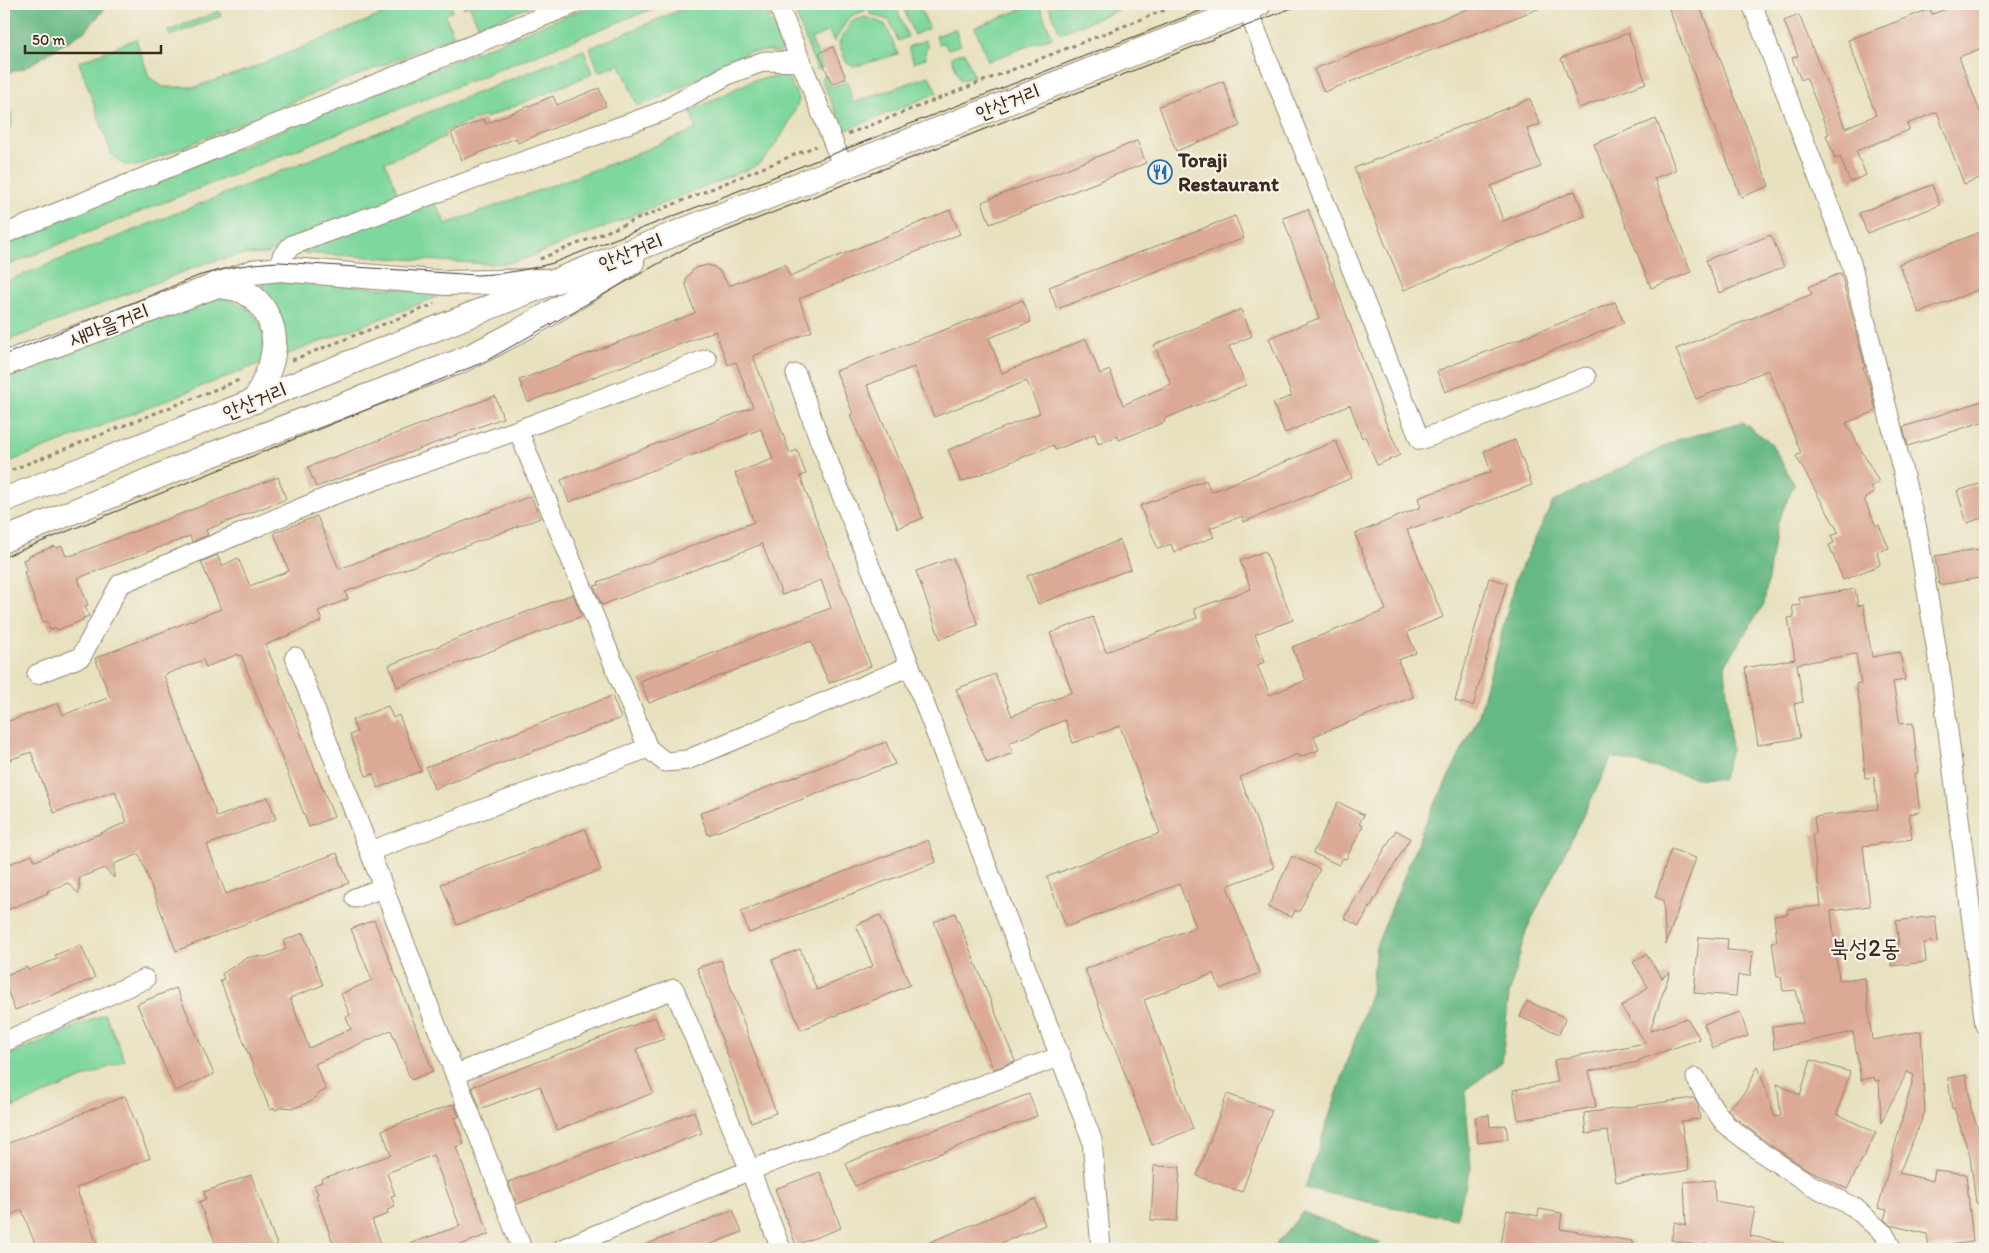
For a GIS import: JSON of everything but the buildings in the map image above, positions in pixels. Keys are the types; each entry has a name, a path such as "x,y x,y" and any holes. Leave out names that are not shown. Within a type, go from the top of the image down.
{"main road":[{"name":"안산거리","path":"4,500 1253,6"},
{"path":"4,540 208,456 458,362 496,344 586,292 677,233"},
{"name":"새마을거리","path":"4,364 253,272 280,269 447,283 559,281"},
{"path":"214,285 238,290 257,300 268,316 273,333 274,353 270,368 255,401"}],"street":[{"path":"4,234 574,4"},
{"path":"778,4 844,167"},
{"path":"1752,4 1851,263 1918,529 1942,683 1985,1025"},
{"path":"1253,6 1420,440 1586,377"},
{"path":"280,269 282,256 292,245 663,111 729,74 765,61 802,62"},
{"path":"38,674 82,656 120,584 330,496 518,430 706,359"},
{"path":"796,374 1092,1140 1101,1249"},
{"path":"518,430 648,748 665,762 687,760 910,666"},
{"path":"294,657 522,1249"},
{"path":"370,852 648,748"},
{"path":"354,898 383,888"},
{"path":"4,1042 145,979"},
{"path":"456,1074 674,989 782,1249"},
{"path":"562,1249 750,1170 1061,1056"},
{"path":"1696,1078 1709,1102 1726,1125 1765,1155 1811,1184 1854,1207 1884,1234 1892,1249"}],"path":[{"path":"536,260 833,140 1180,4"},
{"path":"4,473 440,302 444,296 447,283"}],"green space":[{"path":"4,4 103,4 104,10 85,31 25,68 4,74"},
{"path":"408,4 450,4 453,11 445,15 454,36 137,166 122,164 112,155 79,62 136,39 149,77 163,87 195,87 247,70"},
{"path":"463,4 536,4 479,27 469,5 464,8"},
{"path":"595,4 664,4 4,267 4,244 66,217"},
{"path":"694,4 763,4 784,49 778,53 769,51 748,52 671,93 637,105 620,64 599,72 590,48"},
{"path":"792,4 872,4 864,11 849,17 834,42 829,31 811,39 823,67 817,70"},
{"path":"895,4 908,37 898,41 890,21 868,13 875,6"},
{"path":"902,4 919,4 929,28 914,35"},
{"path":"1039,4 1052,37 988,61 975,27"},
{"path":"1048,4 1134,4 1060,33"},
{"path":"219,11 221,16 170,36 168,31"},
{"path":"865,17 885,24 898,54 853,67 846,62 839,44 852,21"},
{"path":"955,29 961,45 948,49 944,43 939,44 936,36"},
{"path":"925,40 928,48 925,51 926,58 914,63 908,47"},
{"path":"584,50 592,74 486,118 485,116 444,132 445,137 385,162 400,200 281,245 268,254 238,255 206,263 4,342 4,282"},
{"path":"964,52 974,76 961,81 951,57"},
{"path":"826,75 831,87 847,81 853,103 929,76 937,93 844,131 821,78"},
{"path":"770,77 788,78 799,99 782,135 769,153 756,166 524,259 490,264 303,253 303,250 434,200 446,224 610,164 696,129 691,111 751,81"},
{"path":"4,104 11,113 12,125 4,136"},
{"path":"268,281 438,292 437,297 283,356 259,286"},
{"path":"215,297 230,300 244,306 255,316 263,334 264,362 4,464 4,375"},
{"path":"1742,422 1771,443 1794,484 1776,527 1764,604 1725,665 1731,749 1723,779 1697,778 1612,757 1526,931 1509,994 1502,1063 1465,1090 1471,1168 1456,1219 1305,1188 1371,992 1376,947 1424,826 1478,718 1517,576 1553,502 1677,440"},
{"path":"105,1014 125,1060 14,1107 4,1082 4,1057"},
{"path":"4,1082 14,1107 4,1111"},
{"path":"1303,1212 1380,1243 1376,1249 1272,1249"}],"tram line":[{"path":"4,355 198,276 238,266 280,262 477,275 496,274 553,263 1218,4"},
{"path":"4,557 484,362 693,244 1302,4"}],"place":[{"name":"Toraji Restaurant","path":"1160,172"}],"district":[{"name":"북성2동","path":"1865,948"}]}
